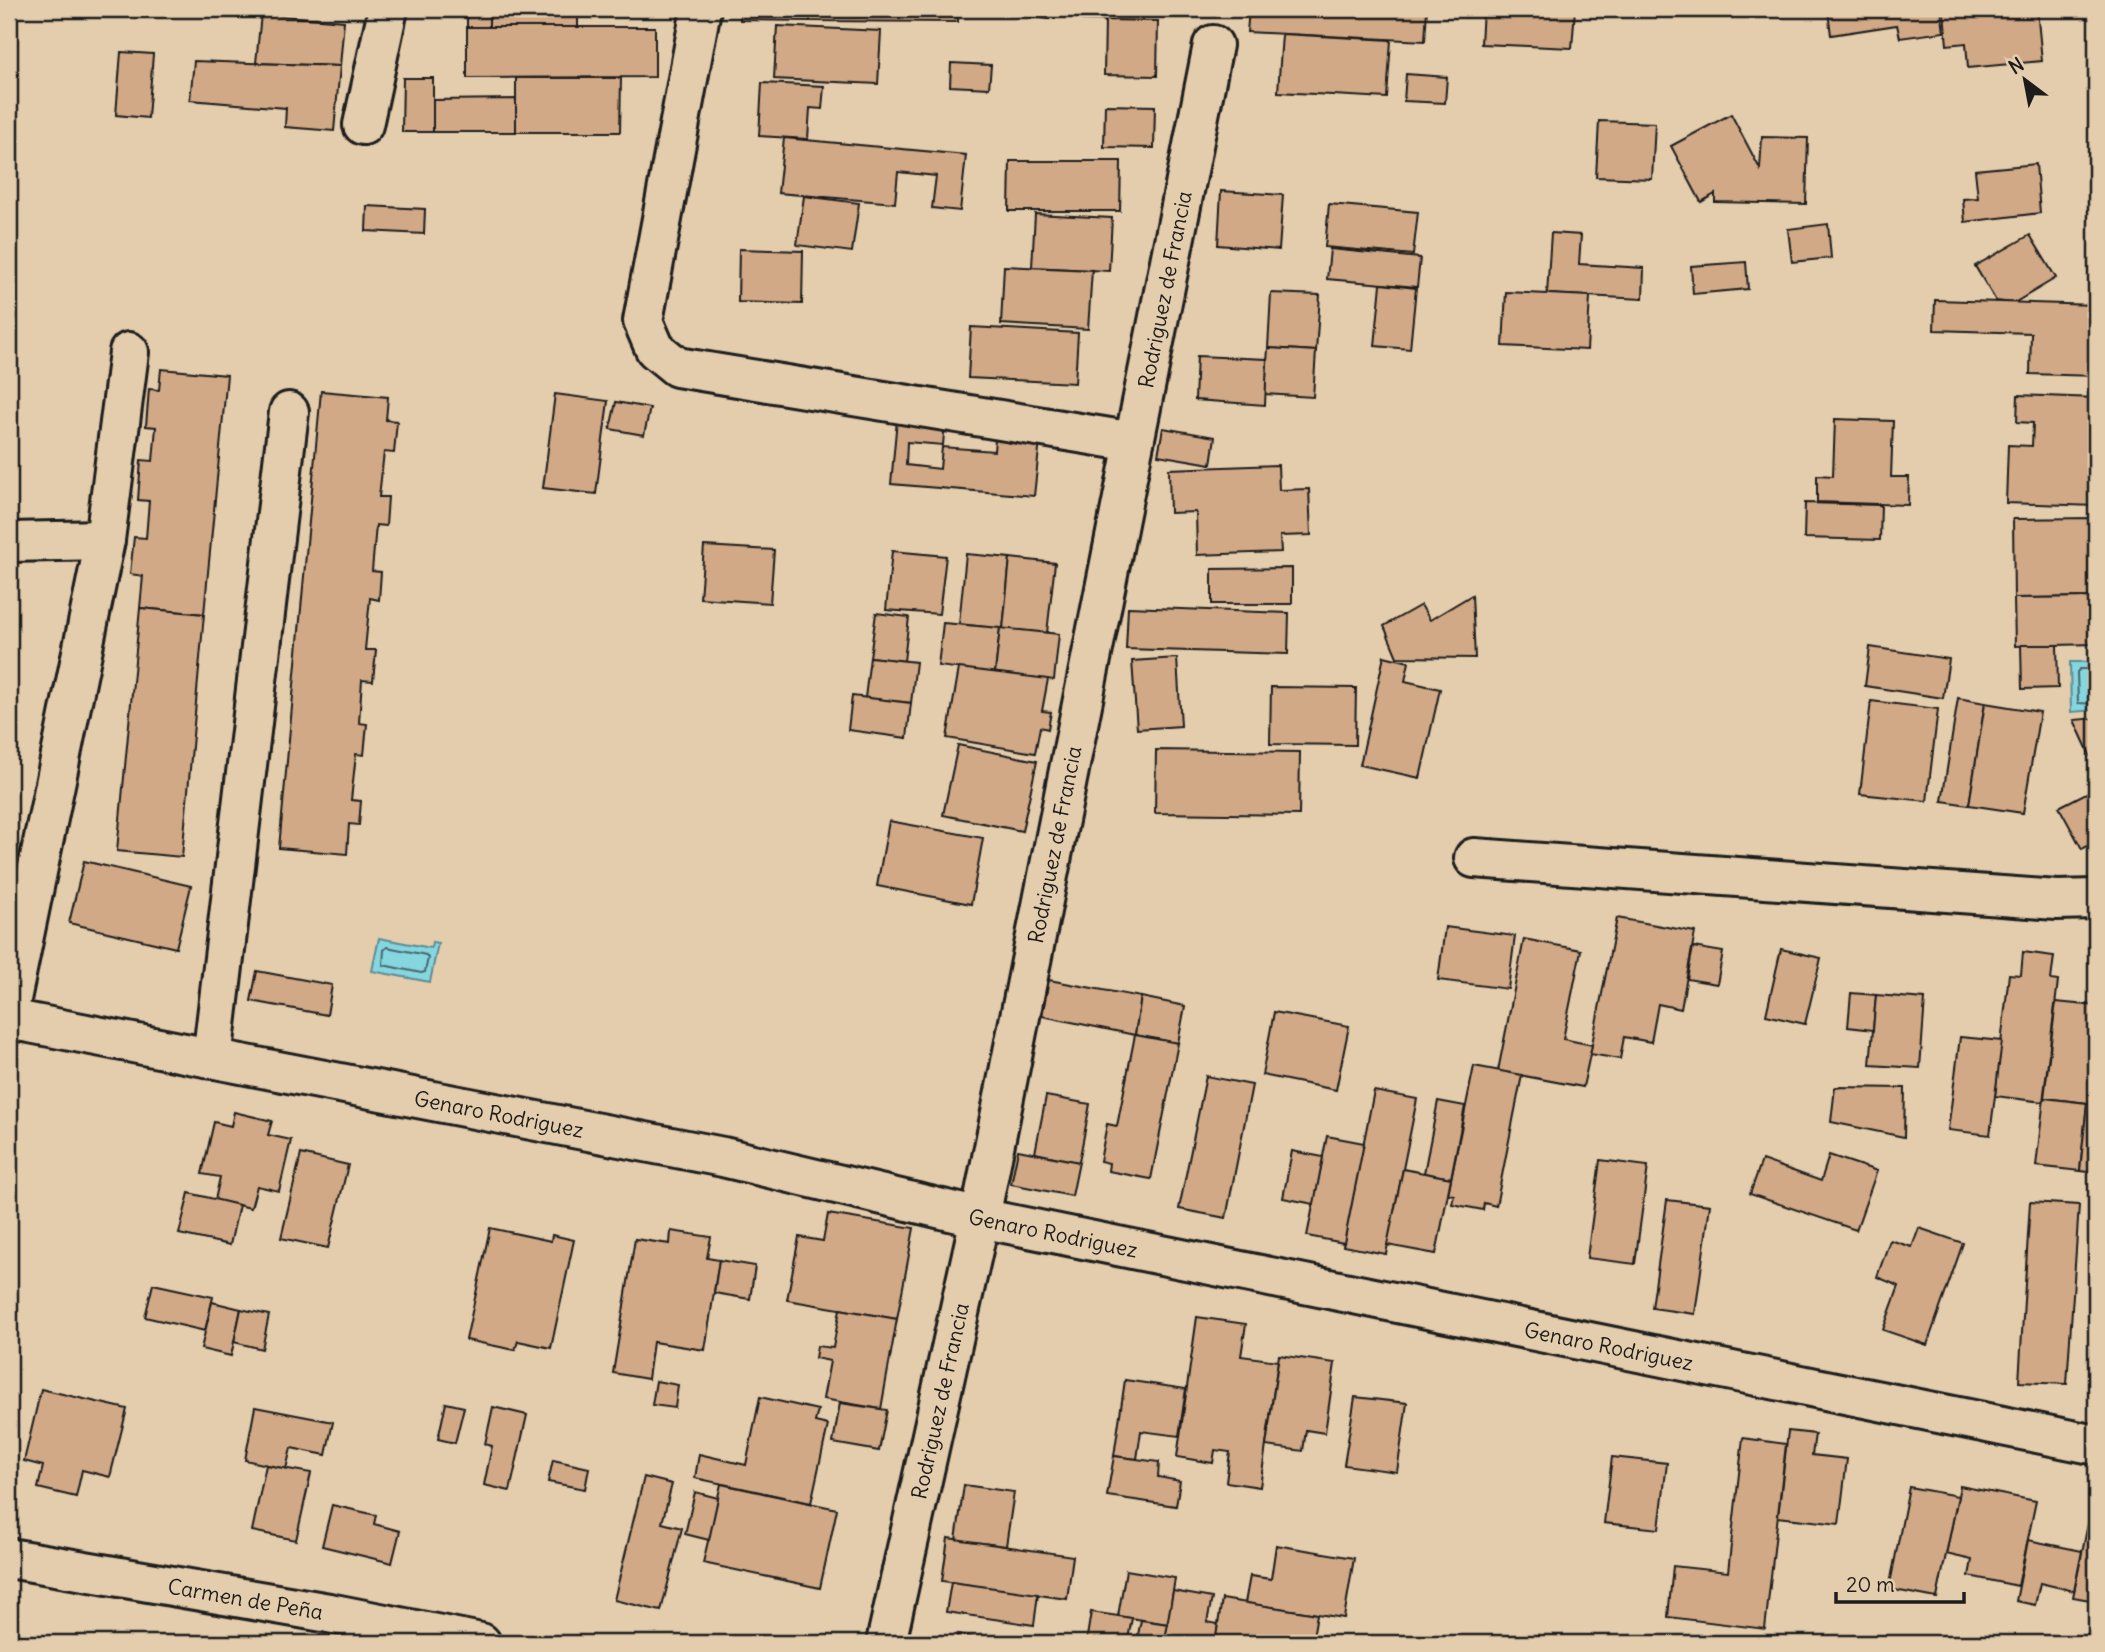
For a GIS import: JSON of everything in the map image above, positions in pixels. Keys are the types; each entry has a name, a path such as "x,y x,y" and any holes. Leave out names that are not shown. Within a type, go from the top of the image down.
{"street":[{"path":"363,125 388,9"},
{"path":"701,9 643,321 655,349 677,367 1134,442"},
{"name":"Rodriguez de Francia","path":"886,1643 979,1218 1213,44"},
{"path":"9,1009 105,540 129,352"},
{"path":"212,1059 289,412"},
{"path":"9,542 105,540"},
{"path":"1474,858 2057,900 2096,899"},
{"name":"Genaro Rodriguez","path":"9,1019 723,1157 979,1218 2096,1445"},
{"name":"Carmen de Peña","path":"9,1558 326,1628 481,1643"}],"water":[{"path":"2070,662 2096,662 2096,710 2071,712"},
{"path":"379,938 431,948 432,942 438,943 430,982 372,971"}],"building":[{"path":"467,9 489,9 489,27 467,27"},
{"path":"489,9 578,9 578,27 489,27"},
{"path":"740,9 810,9 810,21 740,20"},
{"path":"810,9 958,9 958,22 810,21"},
{"path":"997,9 1050,9 1049,19 996,12"},
{"path":"1082,9 1142,9 1142,21 1081,20"},
{"path":"1249,9 1427,9 1425,41 1247,32"},
{"path":"1483,9 1575,9 1572,48 1481,44"},
{"path":"1941,9 1944,32 1900,38 1897,25 1831,35 1828,11"},
{"path":"2037,9 2042,61 1968,68 1966,43 1947,45 1944,12"},
{"path":"261,14 344,21 340,66 256,63"},
{"path":"1105,20 1158,21 1157,76 1104,75"},
{"path":"777,26 881,31 878,84 774,79"},
{"path":"467,27 655,27 655,77 467,78"},
{"path":"1282,34 1391,40 1387,98 1278,92"},
{"path":"121,52 153,54 148,118 116,115"},
{"path":"194,61 340,66 334,131 285,127 286,108 190,100"},
{"path":"951,63 991,65 989,88 950,86"},
{"path":"1406,74 1447,77 1445,103 1404,101"},
{"path":"403,78 433,78 433,132 402,132"},
{"path":"516,78 621,78 620,132 516,132"},
{"path":"762,83 824,86 822,109 810,108 808,139 759,136"},
{"path":"516,99 516,132 433,132 433,100"},
{"path":"1105,105 1155,106 1154,148 1104,147"},
{"path":"1731,114 1760,169 1762,137 1808,138 1806,204 1715,202 1715,194 1701,202 1671,146"},
{"path":"1599,121 1655,123 1652,179 1596,177"},
{"path":"784,138 966,155 960,211 932,208 936,176 898,172 895,203 778,193"},
{"path":"1010,161 1121,161 1120,211 1009,211"},
{"path":"2036,164 2040,213 1965,222 1963,199 1978,198 1975,170"},
{"path":"1221,191 1283,195 1279,250 1218,245"},
{"path":"804,196 859,203 852,252 797,245"},
{"path":"1329,204 1418,212 1413,255 1325,247"},
{"path":"367,206 425,209 424,234 366,231"},
{"path":"1035,214 1112,218 1109,271 1032,267"},
{"path":"1828,224 1831,258 1792,262 1788,229"},
{"path":"1551,233 1581,235 1579,264 1644,268 1643,299 1547,294"},
{"path":"2030,235 2056,278 2014,303 1996,301 1975,266"},
{"path":"739,249 803,251 802,304 738,302"},
{"path":"1330,249 1420,258 1417,287 1327,279"},
{"path":"1746,262 1748,289 1693,294 1691,266"},
{"path":"1004,266 1092,270 1088,329 1001,324"},
{"path":"1381,284 1416,288 1410,349 1375,346"},
{"path":"1506,292 1590,296 1587,350 1503,346"},
{"path":"1271,293 1320,295 1316,351 1268,348"},
{"path":"1935,300 2096,305 2096,376 2030,374 2031,333 1934,330"},
{"path":"971,327 1078,333 1075,383 968,378"},
{"path":"1268,348 1316,351 1313,397 1265,394"},
{"path":"1197,356 1267,359 1265,405 1195,400"},
{"path":"161,369 227,375 204,614 140,608 143,576 130,574 134,537 146,538 149,501 138,500 141,460 153,461 156,427 146,426 149,389 159,390"},
{"path":"321,391 388,397 386,420 397,421 394,453 384,452 379,497 388,497 386,526 376,525 372,571 381,572 379,600 370,598 365,650 376,650 373,681 362,680 359,723 367,724 364,755 356,754 351,800 361,801 359,825 349,824 347,854 279,848"},
{"path":"555,394 608,401 596,494 543,488"},
{"path":"2018,395 2096,398 2096,506 2006,503 2008,445 2032,446 2033,423 2017,422"},
{"path":"616,402 650,408 644,435 610,429"},
{"path":"897,419 945,423 943,445 907,442 906,465 940,469 942,447 994,451 996,427 1041,431 1034,496 891,484"},
{"path":"1835,419 1893,421 1891,477 1909,477 1908,505 1817,502 1817,475 1833,476"},
{"path":"1163,428 1215,437 1211,464 1158,455"},
{"path":"1278,465 1279,490 1309,489 1311,535 1280,536 1281,552 1197,555 1196,512 1170,513 1169,469"},
{"path":"1805,503 1881,505 1880,540 1804,538"},
{"path":"2096,518 2096,597 2014,598 2013,519"},
{"path":"704,546 774,550 770,603 700,598"},
{"path":"892,551 946,556 939,614 886,610"},
{"path":"966,554 1010,558 1003,629 959,624"},
{"path":"1010,558 1055,563 1047,633 1003,629"},
{"path":"1292,568 1292,604 1212,604 1212,569"},
{"path":"1472,595 1475,658 1397,657 1384,626 1421,605 1430,620"},
{"path":"2096,597 2096,644 2015,646 2014,598"},
{"path":"1128,607 1289,613 1288,654 1126,649"},
{"path":"140,608 204,614 182,857 117,851"},
{"path":"876,613 909,617 904,661 870,657"},
{"path":"943,623 1000,628 995,673 938,666"},
{"path":"1000,628 1059,634 1054,680 995,673"},
{"path":"2021,645 2057,645 2058,688 2022,689"},
{"path":"1870,647 1949,659 1943,698 1865,686"},
{"path":"1384,656 1409,662 1405,681 1440,689 1420,778 1360,765"},
{"path":"870,657 916,662 911,703 865,698"},
{"path":"1177,658 1181,726 1137,729 1132,661"},
{"path":"959,668 1048,679 1042,711 1051,712 1048,729 1040,727 1035,753 947,738"},
{"path":"1271,687 1356,688 1355,745 1270,744"},
{"path":"852,696 911,703 907,738 848,730"},
{"path":"1958,698 1985,703 1969,805 1942,801"},
{"path":"1871,701 1938,709 1927,801 1860,794"},
{"path":"1985,703 2040,712 2023,813 1969,805"},
{"path":"2096,718 2096,768 2074,720"},
{"path":"958,745 1037,761 1022,831 943,815"},
{"path":"1156,750 1300,752 1299,815 1155,813"},
{"path":"2092,790 2096,799 2096,842 2082,849 2059,807"},
{"path":"889,821 983,838 971,904 877,886"},
{"path":"84,861 191,886 176,948 69,923"},
{"path":"1617,918 1695,932 1681,1009 1658,1004 1651,1042 1624,1037 1620,1059 1590,1054"},
{"path":"1445,927 1515,936 1508,989 1438,980"},
{"path":"1524,939 1581,950 1563,1039 1592,1045 1583,1087 1498,1071"},
{"path":"1693,947 1723,952 1717,984 1687,979"},
{"path":"1781,949 1821,958 1805,1024 1766,1015"},
{"path":"2023,952 2054,956 2051,980 2058,981 2043,1102 1995,1096 2009,974 2021,975"},
{"path":"257,971 332,985 327,1015 251,1001"},
{"path":"1049,980 1141,997 1135,1035 1042,1016"},
{"path":"1851,993 1876,995 1873,1030 1848,1027"},
{"path":"1876,995 1925,999 1920,1068 1870,1065"},
{"path":"1141,997 1185,1006 1178,1043 1135,1035"},
{"path":"2056,1002 2096,1006 2096,1104 2044,1098"},
{"path":"1274,1012 1349,1026 1336,1090 1262,1075"},
{"path":"1135,1035 1178,1043 1151,1179 1108,1171 1109,1163 1100,1161 1107,1124 1117,1126"},
{"path":"1960,1037 2002,1041 1990,1135 1948,1130"},
{"path":"1474,1066 1522,1075 1496,1206 1484,1203 1483,1210 1452,1204 1454,1195 1448,1194"},
{"path":"1206,1076 1252,1085 1226,1218 1179,1209"},
{"path":"1835,1087 1905,1088 1904,1137 1831,1122"},
{"path":"1374,1091 1417,1099 1386,1254 1343,1246"},
{"path":"1046,1096 1090,1104 1079,1162 1035,1153"},
{"path":"2044,1098 2087,1103 2080,1171 2036,1166"},
{"path":"1438,1101 1465,1106 1451,1178 1424,1173"},
{"path":"2087,1103 2096,1104 2096,1173 2080,1171"},
{"path":"234,1112 272,1121 268,1135 291,1140 279,1191 257,1186 251,1208 215,1200 220,1177 202,1174 214,1122 231,1126"},
{"path":"1327,1136 1364,1143 1344,1243 1307,1236"},
{"path":"1018,1150 1079,1162 1072,1196 1011,1184"},
{"path":"1292,1151 1323,1157 1314,1204 1283,1198"},
{"path":"301,1154 348,1165 328,1248 281,1238"},
{"path":"1829,1155 1877,1171 1856,1230 1750,1194 1762,1160 1821,1181"},
{"path":"1600,1160 1648,1166 1635,1264 1587,1258"},
{"path":"1403,1169 1451,1178 1436,1254 1387,1245"},
{"path":"189,1193 239,1205 230,1245 179,1234"},
{"path":"1667,1200 1710,1205 1695,1314 1652,1308"},
{"path":"2030,1202 2079,1205 2067,1384 2019,1382"},
{"path":"828,1214 914,1228 897,1319 787,1300 799,1237 823,1241"},
{"path":"490,1228 551,1241 552,1235 574,1240 551,1348 518,1341 515,1350 466,1340"},
{"path":"1919,1228 1963,1243 1927,1345 1883,1330 1899,1286 1877,1277 1890,1240 1912,1247"},
{"path":"671,1231 711,1237 707,1258 719,1260 705,1350 653,1342 648,1379 613,1373 635,1239 670,1244"},
{"path":"719,1260 755,1266 750,1299 714,1293"},
{"path":"153,1284 213,1297 205,1331 145,1317"},
{"path":"2096,1299 2096,1368 2093,1368"},
{"path":"212,1302 241,1309 231,1356 201,1349"},
{"path":"241,1309 269,1315 262,1349 234,1342"},
{"path":"840,1309 897,1319 881,1409 823,1399 830,1361 815,1358 817,1346 833,1348"},
{"path":"1197,1317 1246,1324 1241,1356 1278,1361 1260,1487 1226,1482 1230,1452 1215,1450 1213,1463 1177,1457"},
{"path":"1279,1355 1335,1363 1325,1433 1306,1430 1303,1451 1266,1446"},
{"path":"1125,1380 1186,1389 1179,1436 1141,1431 1137,1459 1114,1456"},
{"path":"656,1381 678,1385 675,1408 652,1405"},
{"path":"41,1389 127,1409 110,1477 82,1470 76,1497 38,1488 43,1466 24,1461"},
{"path":"760,1397 818,1410 815,1422 828,1425 811,1503 695,1478 699,1454 746,1465"},
{"path":"1355,1397 1407,1403 1397,1472 1344,1465"},
{"path":"446,1403 464,1407 455,1443 438,1439"},
{"path":"840,1403 887,1410 879,1451 833,1443"},
{"path":"255,1407 333,1422 326,1455 291,1448 286,1469 245,1460"},
{"path":"493,1407 527,1415 510,1491 484,1485 492,1446 485,1444"},
{"path":"1788,1431 1815,1434 1812,1455 1847,1459 1839,1524 1778,1517"},
{"path":"1743,1438 1786,1444 1765,1629 1668,1617 1673,1566 1728,1572"},
{"path":"1114,1456 1159,1462 1158,1477 1180,1481 1176,1506 1107,1496"},
{"path":"1612,1457 1667,1463 1659,1529 1604,1523"},
{"path":"553,1460 589,1468 585,1489 548,1482"},
{"path":"266,1465 311,1473 296,1540 252,1531"},
{"path":"9,1467 18,1485 9,1483"},
{"path":"644,1477 672,1484 662,1523 682,1528 661,1611 614,1600"},
{"path":"721,1484 837,1509 820,1588 703,1563"},
{"path":"964,1485 1014,1492 1006,1546 956,1540"},
{"path":"1960,1486 2036,1501 2018,1586 1969,1576 1972,1560 1946,1554"},
{"path":"1909,1487 1958,1496 1937,1598 1889,1589"},
{"path":"695,1492 718,1498 709,1540 685,1534"},
{"path":"332,1505 376,1515 374,1524 400,1531 392,1563 322,1546"},
{"path":"2089,1519 2096,1521 2096,1601 2073,1597"},
{"path":"948,1538 1073,1556 1067,1599 942,1581"},
{"path":"2028,1540 2082,1551 2074,1591 2040,1583 2035,1605 2016,1601"},
{"path":"1276,1545 1354,1558 1344,1618 1245,1603 1250,1576 1271,1579"},
{"path":"1126,1570 1175,1578 1168,1624 1118,1616"},
{"path":"951,1582 1038,1594 1034,1625 946,1612"},
{"path":"1173,1591 1212,1598 1207,1622 1218,1624 1215,1643 1164,1643"},
{"path":"1222,1599 1317,1614 1312,1643 1215,1643"},
{"path":"1091,1612 1132,1618 1128,1639 1137,1640 1141,1620 1168,1624 1164,1643 1086,1643"},
{"path":"958,1634 997,1643 955,1643"}]}
